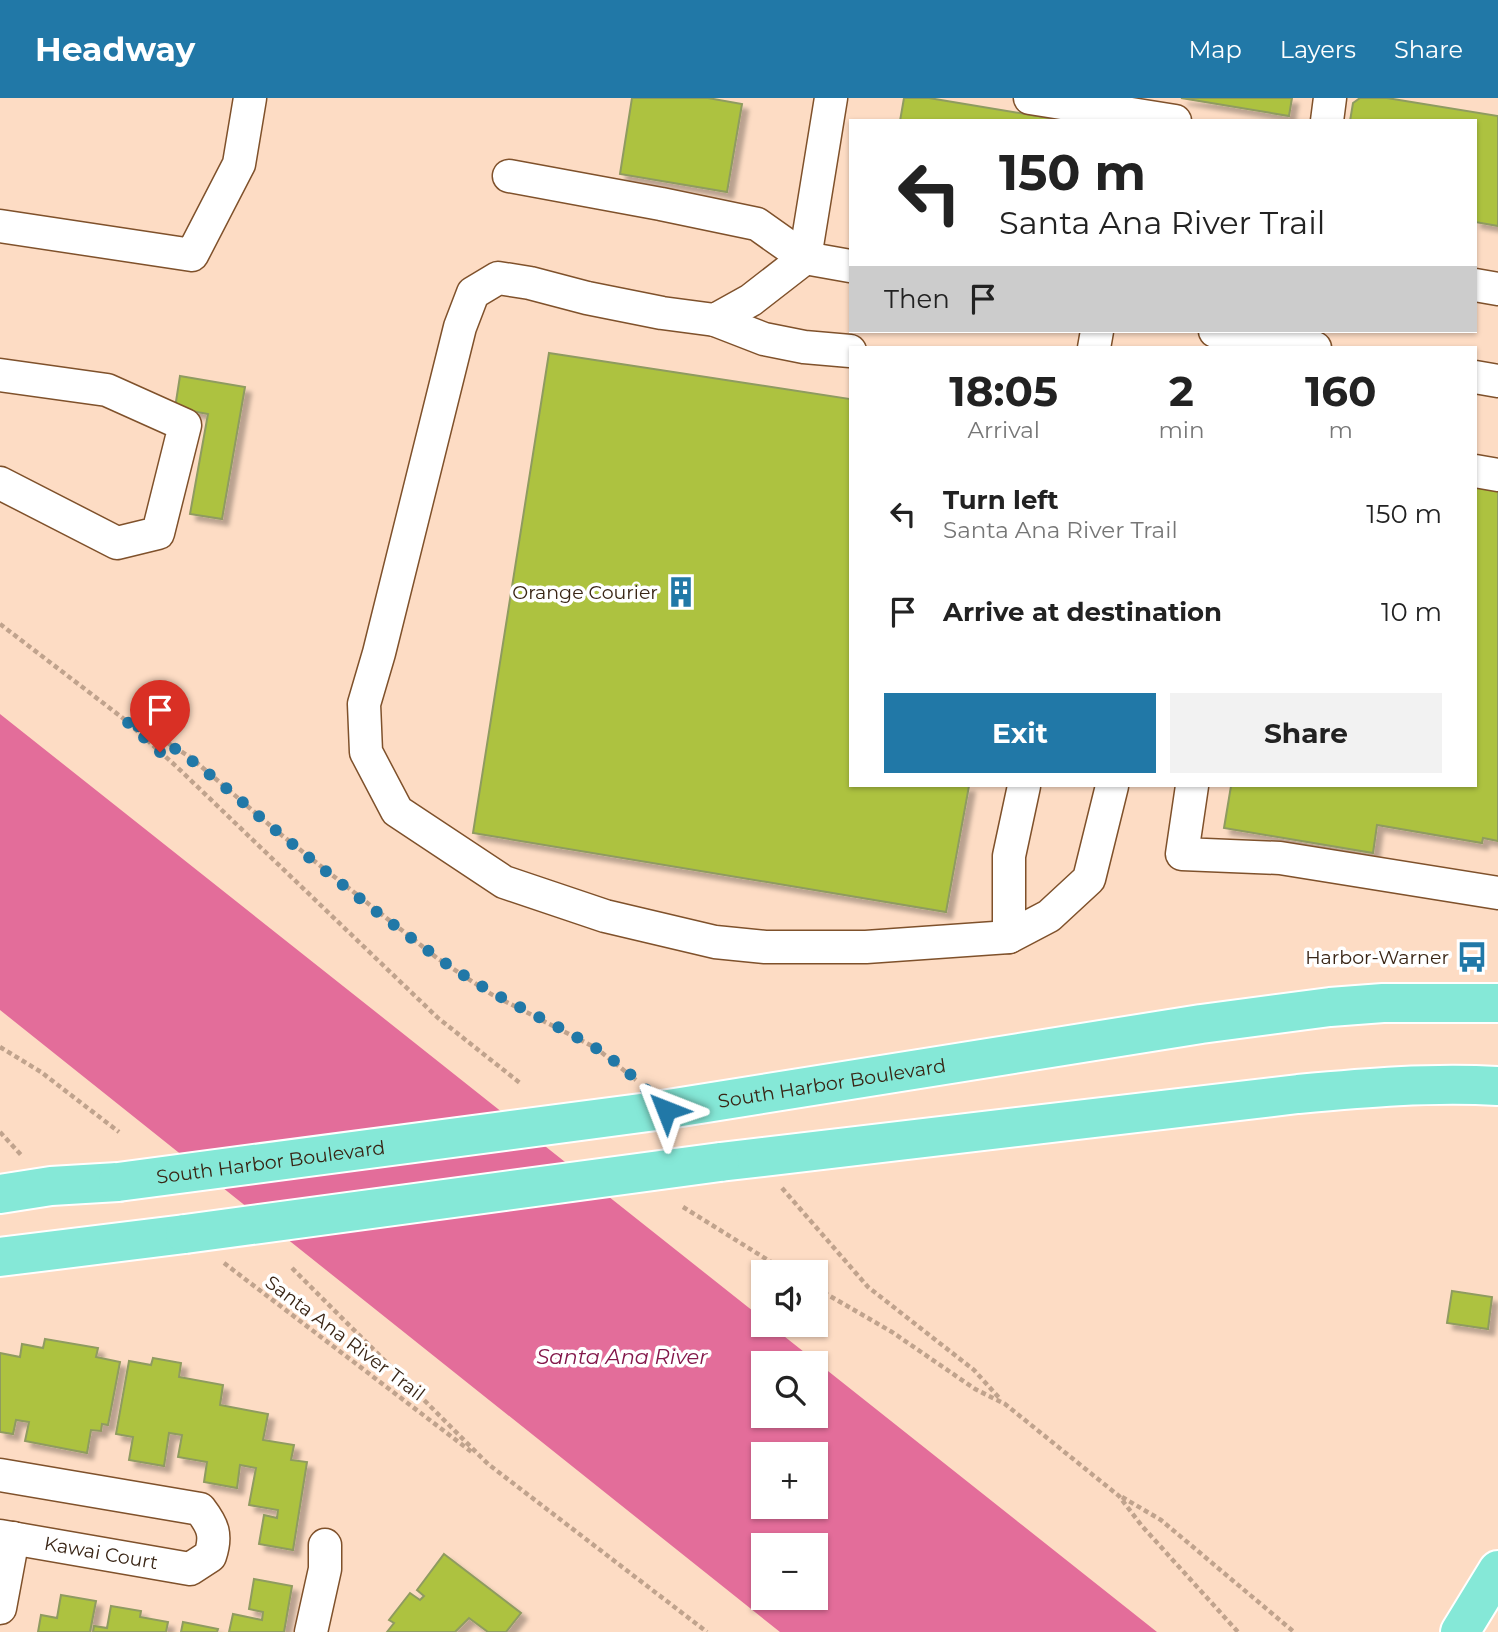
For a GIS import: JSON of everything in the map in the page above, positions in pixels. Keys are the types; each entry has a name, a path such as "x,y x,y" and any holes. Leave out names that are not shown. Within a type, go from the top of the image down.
{"main road":[{"name":"South Harbor Boulevard","path":"0,1194 51,1186 118,1182 661,1111 1201,1024 1330,1007 1383,1003 1498,1003"},
{"path":"0,1257 768,1155 1310,1093 1372,1087 1469,1084 1498,1086"},
{"path":"1460,1632 1498,1570"}],"street":[{"path":"0,226 192,255 239,164 250,98"},
{"path":"715,320 751,300 805,258 831,98"},
{"path":"1030,98 1162,119"},
{"path":"1327,119 1330,98"},
{"path":"509,176 757,224 805,258 849,266"},
{"path":"849,351 804,347 764,339 715,320 662,313 498,278 473,293 460,327 364,704 366,752 397,811 504,882 606,916 715,942 765,947 866,947 1009,937 1049,916 1089,879 1112,787"},
{"path":"1477,285 1498,289"},
{"path":"1228,333 1283,342"},
{"path":"0,375 107,390 185,425 158,533 117,543 0,483"},
{"path":"1477,377 1498,381"},
{"path":"1477,471 1498,475"},
{"path":"1009,937 1009,856 1024,787"},
{"path":"1192,787 1182,854 1280,858 1498,893"},
{"name":"Kawai Court","path":"0,1475 200,1509 213,1527 215,1541 210,1556 190,1569 6,1537 0,1608"},
{"path":"310,1632 325,1569 325,1545"}],"path":[{"path":"0,624 124,719 438,1018 520,1083"},
{"path":"124,719 190,757 279,833 438,958 491,994 596,1048 629,1073 661,1111"},
{"path":"0,1047 41,1072 119,1132"},
{"path":"768,1155 783,1192 868,1287 974,1370 1004,1404 1119,1496 1161,1520 1294,1632"},
{"path":"683,1208 768,1260"},
{"name":"Santa Ana River Trail","path":"186,1234 707,1632"},
{"name":"Santa Ana River Trail","path":"292,1268 488,1464"},
{"path":"828,1295 892,1332 975,1389 1004,1404"},
{"path":"1119,1496 1142,1526 1238,1632"}],"water":[{"name":"Santa Ana River","path":"0,714 751,1309 751,1337 785,1337 803,1351 751,1351 751,1428 828,1428 828,1371 1157,1632 780,1632 752,1610 828,1610 828,1533 751,1533 751,1609 0,1010"}],"building":[{"path":"632,98 708,98 742,104 727,192 620,174"},
{"path":"904,98 929,98 1055,119 900,119"},
{"path":"1181,98 1292,98 1289,116"},
{"path":"1360,98 1387,98 1498,116 1498,226 1477,222 1477,119 1350,119 1353,103"},
{"name":"Orange Courier","path":"549,353 849,399 849,787 969,787 946,912 473,833"},
{"path":"180,376 245,387 222,519 190,514 208,414 175,408"},
{"path":"1477,487 1498,490 1498,841 1483,838 1482,843 1377,825 1373,853 1224,828 1231,787 1477,787"},
{"path":"1452,1291 1492,1297 1488,1329 1447,1323"},
{"path":"45,1339 98,1348 96,1357 120,1362 108,1425 102,1424 101,1431 91,1430 87,1453 25,1441 29,1422 16,1420 13,1434 0,1432 0,1353 20,1357 22,1344 43,1348"},
{"path":"153,1358 181,1363 179,1377 223,1385 220,1405 268,1414 263,1440 294,1445 291,1460 307,1462 293,1550 259,1544 264,1515 277,1518 278,1510 249,1505 256,1468 240,1465 237,1488 204,1482 207,1462 178,1457 182,1435 169,1433 164,1466 129,1460 133,1437 116,1434 129,1361 151,1365"},
{"path":"444,1554 521,1613 506,1632 488,1632 469,1618 455,1632 387,1632 394,1623 389,1620 410,1593 420,1600 424,1596 417,1590"},
{"path":"254,1579 292,1586 284,1632 229,1632 233,1614 262,1620 263,1612 249,1609"},
{"path":"61,1595 96,1601 90,1632 38,1632 41,1615 57,1618"},
{"path":"111,1606 141,1611 140,1617 168,1622 166,1632 93,1632 94,1626 107,1628"},
{"path":"183,1622 218,1629 217,1632 181,1632"}],"place":[{"name":"Orange Courier","path":"681,592"},
{"name":"Harbor-Warner","path":"1472,957"}],"route":[{"path":"160,752 124,719 190,757 279,833 438,958 491,994 596,1048 629,1073 666,1110"}]}
